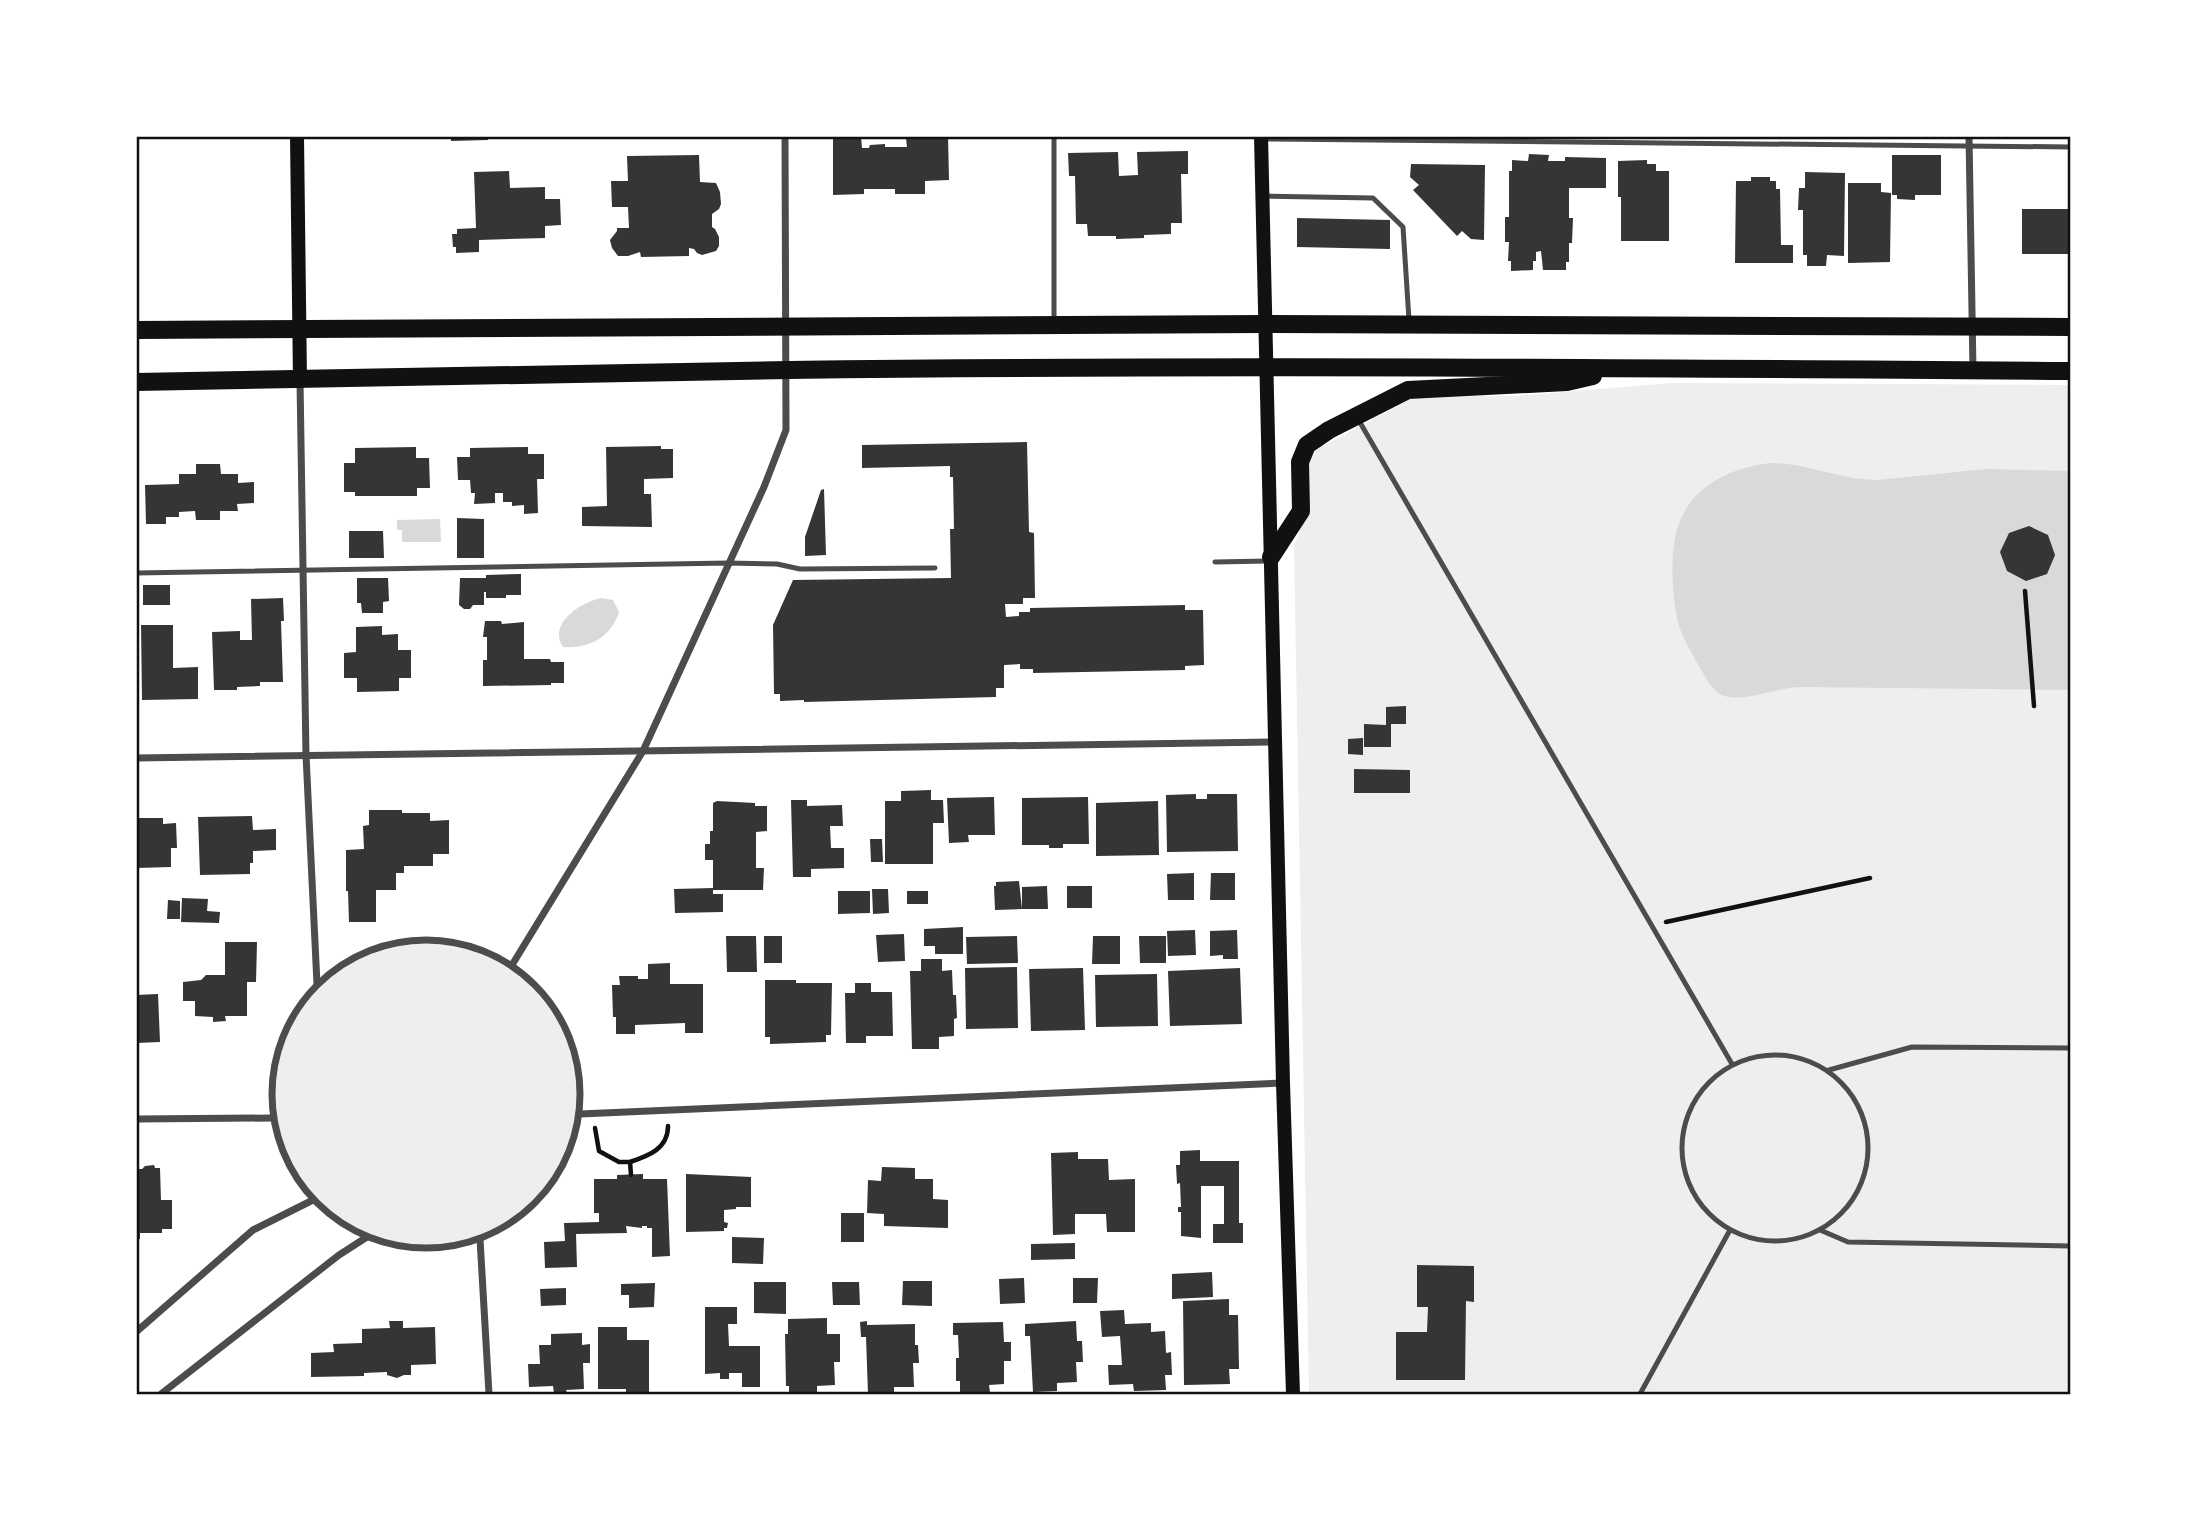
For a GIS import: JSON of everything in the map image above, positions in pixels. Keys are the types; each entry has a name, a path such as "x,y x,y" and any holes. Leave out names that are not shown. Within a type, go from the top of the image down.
{"main road":[{"path":"297,136 300,381"},
{"path":"1262,138 1283,1083 1293,1395"},
{"path":"136,330 1265,324 2070,327"},
{"path":"136,382 785,370 1267,368 2070,371"},
{"path":"1271,559 1301,510 1300,462 1307,445 1329,430 1408,390 1567,382 1625,369"}],"street":[{"path":"512,965 643,751 764,486 786,429 785,136"},
{"path":"1969,136 1973,370"},
{"path":"300,381 306,755 317,984"},
{"path":"136,758 1275,742"},
{"path":"419,939 462,943 489,952 512,965 543,992 566,1026 575,1051 581,1083 580,1114 573,1144 560,1171 526,1212 480,1239 453,1246 398,1246 367,1237 339,1222 313,1200 296,1179 283,1154 273,1118 273,1070 279,1044 290,1019 317,984 340,965 366,951 392,943 419,939"},
{"path":"580,1114 1283,1083"},
{"path":"136,1119 273,1118"},
{"path":"136,1332 254,1230 313,1200"},
{"path":"161,1395 339,1255 367,1237"},
{"path":"480,1239 489,1395"}],"lane":[{"path":"1054,136 1054,325"},
{"path":"1262,138 2070,147"},
{"path":"1263,196 1373,198 1404,227 1409,325"},
{"path":"1357,416 1732,1064"},
{"path":"1215,562 1271,559"},
{"path":"136,573 728,563 800,569 935,568"},
{"path":"1829,1070 1912,1047 2070,1048"},
{"path":"1781,1054 1807,1059 1829,1070 1852,1093 1866,1121 1869,1153 1862,1183 1845,1210 1820,1230 1798,1238 1775,1241 1752,1238 1730,1230 1707,1213 1690,1189 1682,1161 1682,1132 1691,1105 1708,1081 1732,1064 1756,1056 1781,1054"},
{"path":"1640,1395 1730,1230"},
{"path":"1820,1230 1848,1242 2070,1246"}],"path":[{"path":"2025,591 2034,706"},
{"path":"1652,925 1870,878"},
{"path":"593,1114 599,1151 619,1162 630,1162 655,1154 668,1133 668,1111"},
{"path":"630,1162 631,1175"}],"shaded area":[{"path":"1672,383 2070,385 2070,1394 1309,1394 1294,546 1309,506 1307,465 1317,449 1413,398 1514,396"},
{"path":"1770,463 1877,480 1986,469 2070,471 2070,690 1800,687 1740,698 1719,693 1710,685 1696,661 1677,619 1673,569 1676,534 1681,518 1699,493 1738,470"},
{"path":"440,519 441,542 402,542 402,530 397,530 397,520"},
{"path":"601,598 613,600 619,612 611,628 598,640 582,646 563,647 559,638 563,622 576,609"},
{"path":"411,940 441,940 471,946 499,958 524,975 545,996 562,1021 574,1049 580,1109 569,1153 554,1180 535,1203 512,1222 485,1237 441,1248 411,1248 381,1242 353,1230 328,1213 307,1192 290,1167 278,1139 272,1109 272,1079 278,1049 290,1021 307,996 328,975 353,958 381,946"}],"building":[{"path":"451,136 488,136 488,140 451,141"},
{"path":"833,136 861,136 862,148 869,148 870,145 885,144 885,147 907,147 906,138 913,136 948,136 949,180 925,181 925,194 895,194 895,189 864,189 864,194 833,195"},
{"path":"1188,151 1188,174 1181,174 1182,223 1171,223 1171,234 1116,239 1116,236 1088,236 1087,224 1076,224 1075,176 1069,176 1068,153 1118,152 1119,176 1138,175 1137,152"},
{"path":"1529,154 1549,155 1548,161 1565,161 1565,157 1606,158 1606,188 1569,188 1569,218 1573,218 1572,243 1569,243 1566,270 1543,270 1541,251 1536,252 1533,270 1511,271 1511,261 1508,261 1509,242 1505,242 1505,217 1509,217 1509,171 1512,171 1512,160 1528,161"},
{"path":"699,155 700,182 716,183 720,192 721,204 712,214 712,227 719,237 716,251 702,255 689,248 689,256 641,257 640,252 618,256 610,240 617,228 629,228 628,207 612,207 611,181 628,181 627,156"},
{"path":"1892,155 1941,155 1941,195 1915,195 1915,200 1897,199 1897,195 1892,195"},
{"path":"1647,160 1647,164 1656,164 1656,171 1669,171 1669,241 1621,241 1618,161"},
{"path":"1411,164 1485,165 1484,240 1471,239 1462,231 1457,236 1413,190 1419,185 1410,177"},
{"path":"509,171 510,188 545,187 545,199 560,199 561,225 545,226 545,238 479,240 479,252 456,253 452,234 457,234 457,229 476,228 474,172"},
{"path":"1805,172 1845,173 1844,256 1827,255 1826,266 1807,266 1807,255 1803,255 1803,210 1798,210 1799,188 1805,188"},
{"path":"1751,177 1770,177 1770,181 1776,181 1776,189 1780,189 1781,245 1793,245 1793,263 1735,263 1736,181 1751,181"},
{"path":"1848,183 1881,183 1881,192 1891,193 1890,262 1848,263"},
{"path":"2022,209 2070,209 2070,254 2022,254"},
{"path":"1297,218 1390,220 1390,249 1297,247"},
{"path":"1027,442 1029,532 1034,533 1035,598 1023,598 1023,604 1005,604 1006,617 1019,616 1019,612 1030,612 1030,608 1185,605 1185,610 1203,610 1204,665 1185,666 1185,670 1033,673 1033,669 1020,669 1020,664 1004,665 1004,688 996,688 996,697 780,701 780,694 774,694 773,625 793,580 951,578 950,529 954,529 953,477 950,477 950,466 862,468 862,445"},
{"path":"661,446 661,449 673,449 673,478 644,479 644,494 651,494 652,527 582,526 582,507 607,506 606,447"},
{"path":"416,447 416,458 429,458 430,488 417,488 417,496 355,496 355,492 344,492 344,463 355,463 355,448"},
{"path":"528,447 528,454 544,454 544,479 537,479 538,513 524,514 524,505 512,506 512,502 503,502 503,493 495,493 495,503 474,504 475,493 471,493 470,480 458,480 457,457 470,457 470,448"},
{"path":"196,464 220,464 221,474 238,474 238,483 254,482 254,503 237,504 238,511 220,511 220,520 196,520 195,511 179,512 179,517 166,517 166,524 146,524 145,485 179,484 179,474 196,474"},
{"path":"824,489 826,555 805,556 805,537 821,490"},
{"path":"457,518 484,519 484,558 457,558"},
{"path":"2029,526 2048,535 2055,555 2047,574 2026,581 2007,571 2000,552 2009,533"},
{"path":"349,531 383,531 384,558 349,558"},
{"path":"521,574 521,595 486,598 484,592 484,605 473,605 470,609 464,609 459,605 460,578"},
{"path":"357,578 388,578 389,601 383,602 383,613 362,613 361,603 357,603"},
{"path":"143,585 170,585 170,605 143,605"},
{"path":"283,598 283,682 260,682 260,686 237,687 237,690 214,690 212,632 240,631 240,640 252,640 251,599"},
{"path":"485,621 501,621 502,624 524,622 524,659 564,662 564,683 483,686 483,660 487,660 487,637 483,637"},
{"path":"141,625 173,625 173,668 198,667 198,699 142,700"},
{"path":"382,626 382,635 398,634 398,650 411,650 411,678 399,678 399,691 357,692 357,678 344,678 344,653 356,652 356,627"},
{"path":"1406,706 1406,724 1391,724 1391,747 1364,747 1364,724 1386,725 1386,707"},
{"path":"1363,738 1363,755 1348,754 1348,739"},
{"path":"1354,769 1410,770 1410,793 1354,793"},
{"path":"931,790 931,800 943,800 944,823 933,823 933,864 885,864 885,801 901,801 901,791"},
{"path":"1196,794 1196,799 1207,799 1207,794 1237,794 1238,851 1167,852 1166,795"},
{"path":"994,797 995,835 968,835 969,842 949,843 947,798"},
{"path":"1088,797 1089,844 1063,844 1063,848 1022,845 1022,798"},
{"path":"791,800 807,800 807,806 842,805 843,826 830,826 831,848 844,848 844,868 811,869 811,877 793,877"},
{"path":"717,801 767,806 767,831 756,832 756,868 764,868 763,890 713,890 713,860 705,860 705,844 710,844 713,803"},
{"path":"1158,801 1159,855 1096,856 1096,803"},
{"path":"369,810 430,813 430,821 449,820 449,854 433,854 433,866 404,866 404,873 396,873 396,890 376,890 376,922 349,922 346,850 364,849 363,826 369,825"},
{"path":"252,816 253,830 276,829 276,850 253,851 250,874 200,875 198,817"},
{"path":"136,818 163,818 163,824 176,823 177,848 171,848 171,867 136,868"},
{"path":"870,839 882,839 883,862 871,862"},
{"path":"1194,873 1194,900 1168,900 1167,874"},
{"path":"1211,873 1235,873 1235,900 1210,900"},
{"path":"1019,881 1022,909 995,910 996,882"},
{"path":"1047,886 1048,909 1022,909 1022,887"},
{"path":"1067,886 1092,886 1092,908 1067,908"},
{"path":"713,888 713,894 723,894 723,912 675,913 674,889"},
{"path":"872,889 888,889 889,913 873,914"},
{"path":"838,891 870,891 870,913 838,914"},
{"path":"907,891 928,891 928,904 907,904"},
{"path":"182,898 208,899 207,911 220,912 219,923 181,922"},
{"path":"168,900 180,901 180,919 167,919"},
{"path":"963,927 963,954 935,954 935,946 924,946 924,929"},
{"path":"1195,930 1196,955 1168,956 1167,931"},
{"path":"1237,930 1238,959 1223,959 1223,955 1210,956 1210,931"},
{"path":"904,934 905,961 878,962 876,935"},
{"path":"726,936 756,936 757,972 727,972"},
{"path":"764,936 782,936 782,963 764,963"},
{"path":"1017,936 1018,963 967,964 966,937"},
{"path":"1093,936 1120,936 1120,964 1092,964"},
{"path":"1139,936 1166,936 1166,963 1140,963"},
{"path":"225,942 257,942 256,982 247,982 247,1016 225,1016 226,1021 213,1022 213,1017 195,1016 195,1001 183,1001 183,982 201,980 206,975 225,975"},
{"path":"921,959 942,959 942,971 952,970 957,1018 954,1019 954,1036 939,1037 939,1049 912,1049 910,971 921,971"},
{"path":"670,963 670,984 703,984 703,1033 685,1033 685,1023 635,1025 635,1034 616,1034 612,985 620,985 619,976 648,979 648,964"},
{"path":"1017,967 1018,1028 966,1029 965,968"},
{"path":"1083,968 1085,1030 1031,1031 1029,969"},
{"path":"1240,968 1242,1024 1170,1026 1168,971"},
{"path":"1157,974 1158,1026 1096,1027 1095,975"},
{"path":"765,980 832,983 831,1035 826,1035 826,1042 770,1044 770,1037 765,1037"},
{"path":"855,983 871,983 871,992 892,992 893,1036 866,1036 866,1043 846,1043 845,993 855,993"},
{"path":"158,994 160,1042 136,1043 136,995"},
{"path":"1200,1150 1200,1161 1239,1161 1239,1223 1243,1223 1243,1243 1213,1243 1213,1224 1224,1224 1224,1186 1201,1186 1201,1238 1181,1236 1181,1212 1178,1212 1178,1207 1181,1207 1180,1183 1177,1184 1176,1165 1180,1165 1180,1151"},
{"path":"1078,1152 1078,1159 1108,1159 1109,1180 1135,1179 1135,1232 1107,1232 1106,1214 1075,1214 1075,1234 1053,1235 1051,1153"},
{"path":"154,1165 155,1168 160,1168 161,1200 172,1200 172,1229 162,1229 162,1233 140,1233 140,1239 136,1239 136,1169"},
{"path":"882,1167 915,1168 915,1179 933,1179 933,1199 948,1200 948,1228 884,1226 884,1214 867,1213 868,1180 881,1181"},
{"path":"643,1174 643,1179 667,1179 670,1256 652,1257 652,1228 626,1226 627,1233 576,1234 577,1267 545,1268 544,1242 565,1241 564,1223 599,1222 599,1213 594,1213 594,1179 617,1179 617,1175"},
{"path":"686,1174 751,1177 751,1207 724,1210 724,1222 728,1223 724,1231 686,1232"},
{"path":"841,1213 864,1213 864,1242 841,1242"},
{"path":"732,1237 764,1238 763,1264 732,1263"},
{"path":"1075,1243 1075,1259 1031,1260 1031,1244"},
{"path":"1417,1265 1474,1266 1474,1302 1466,1301 1465,1380 1396,1380 1396,1332 1427,1332 1428,1307 1417,1307"},
{"path":"1212,1272 1213,1297 1172,1299 1172,1274"},
{"path":"1024,1278 1025,1303 1000,1304 999,1279"},
{"path":"1073,1278 1098,1278 1097,1303 1073,1303"},
{"path":"903,1281 932,1281 932,1306 902,1305"},
{"path":"754,1282 786,1282 786,1314 754,1313"},
{"path":"832,1282 859,1282 860,1305 833,1305"},
{"path":"655,1283 654,1307 629,1308 629,1295 621,1295 621,1284"},
{"path":"566,1288 566,1305 541,1306 540,1289"},
{"path":"1229,1299 1229,1315 1238,1315 1239,1369 1229,1369 1230,1384 1184,1385 1183,1301"},
{"path":"705,1307 737,1307 737,1324 728,1324 729,1346 760,1346 760,1387 742,1387 742,1373 729,1373 729,1379 720,1379 720,1373 705,1374"},
{"path":"1124,1310 1125,1324 1151,1323 1151,1332 1165,1331 1166,1353 1171,1352 1172,1375 1165,1375 1166,1390 1134,1391 1133,1384 1109,1385 1108,1365 1122,1365 1120,1336 1102,1337 1100,1311"},
{"path":"827,1318 827,1334 840,1334 840,1362 834,1362 835,1385 817,1386 817,1392 809,1394 789,1394 789,1386 786,1386 785,1334 788,1334 788,1319"},
{"path":"389,1321 403,1321 403,1328 435,1327 436,1364 411,1365 411,1375 397,1378 387,1375 387,1372 364,1373 364,1376 311,1377 311,1353 334,1352 333,1344 362,1343 362,1329 390,1328"},
{"path":"867,1321 867,1325 915,1324 915,1345 918,1345 919,1363 913,1363 914,1387 894,1387 894,1394 868,1394 866,1337 861,1337 860,1322"},
{"path":"1076,1321 1077,1341 1082,1341 1083,1362 1076,1362 1077,1382 1057,1383 1057,1391 1033,1392 1030,1336 1025,1336 1025,1324"},
{"path":"1003,1322 1004,1342 1011,1342 1011,1361 1004,1361 1004,1384 989,1385 990,1392 960,1393 960,1381 956,1381 958,1335 953,1335 953,1323"},
{"path":"598,1327 627,1327 627,1340 649,1340 649,1394 626,1394 626,1389 598,1389"},
{"path":"582,1333 582,1345 590,1344 590,1363 583,1363 584,1389 554,1393 553,1386 529,1387 528,1364 540,1364 539,1345 551,1345 551,1334"}]}
